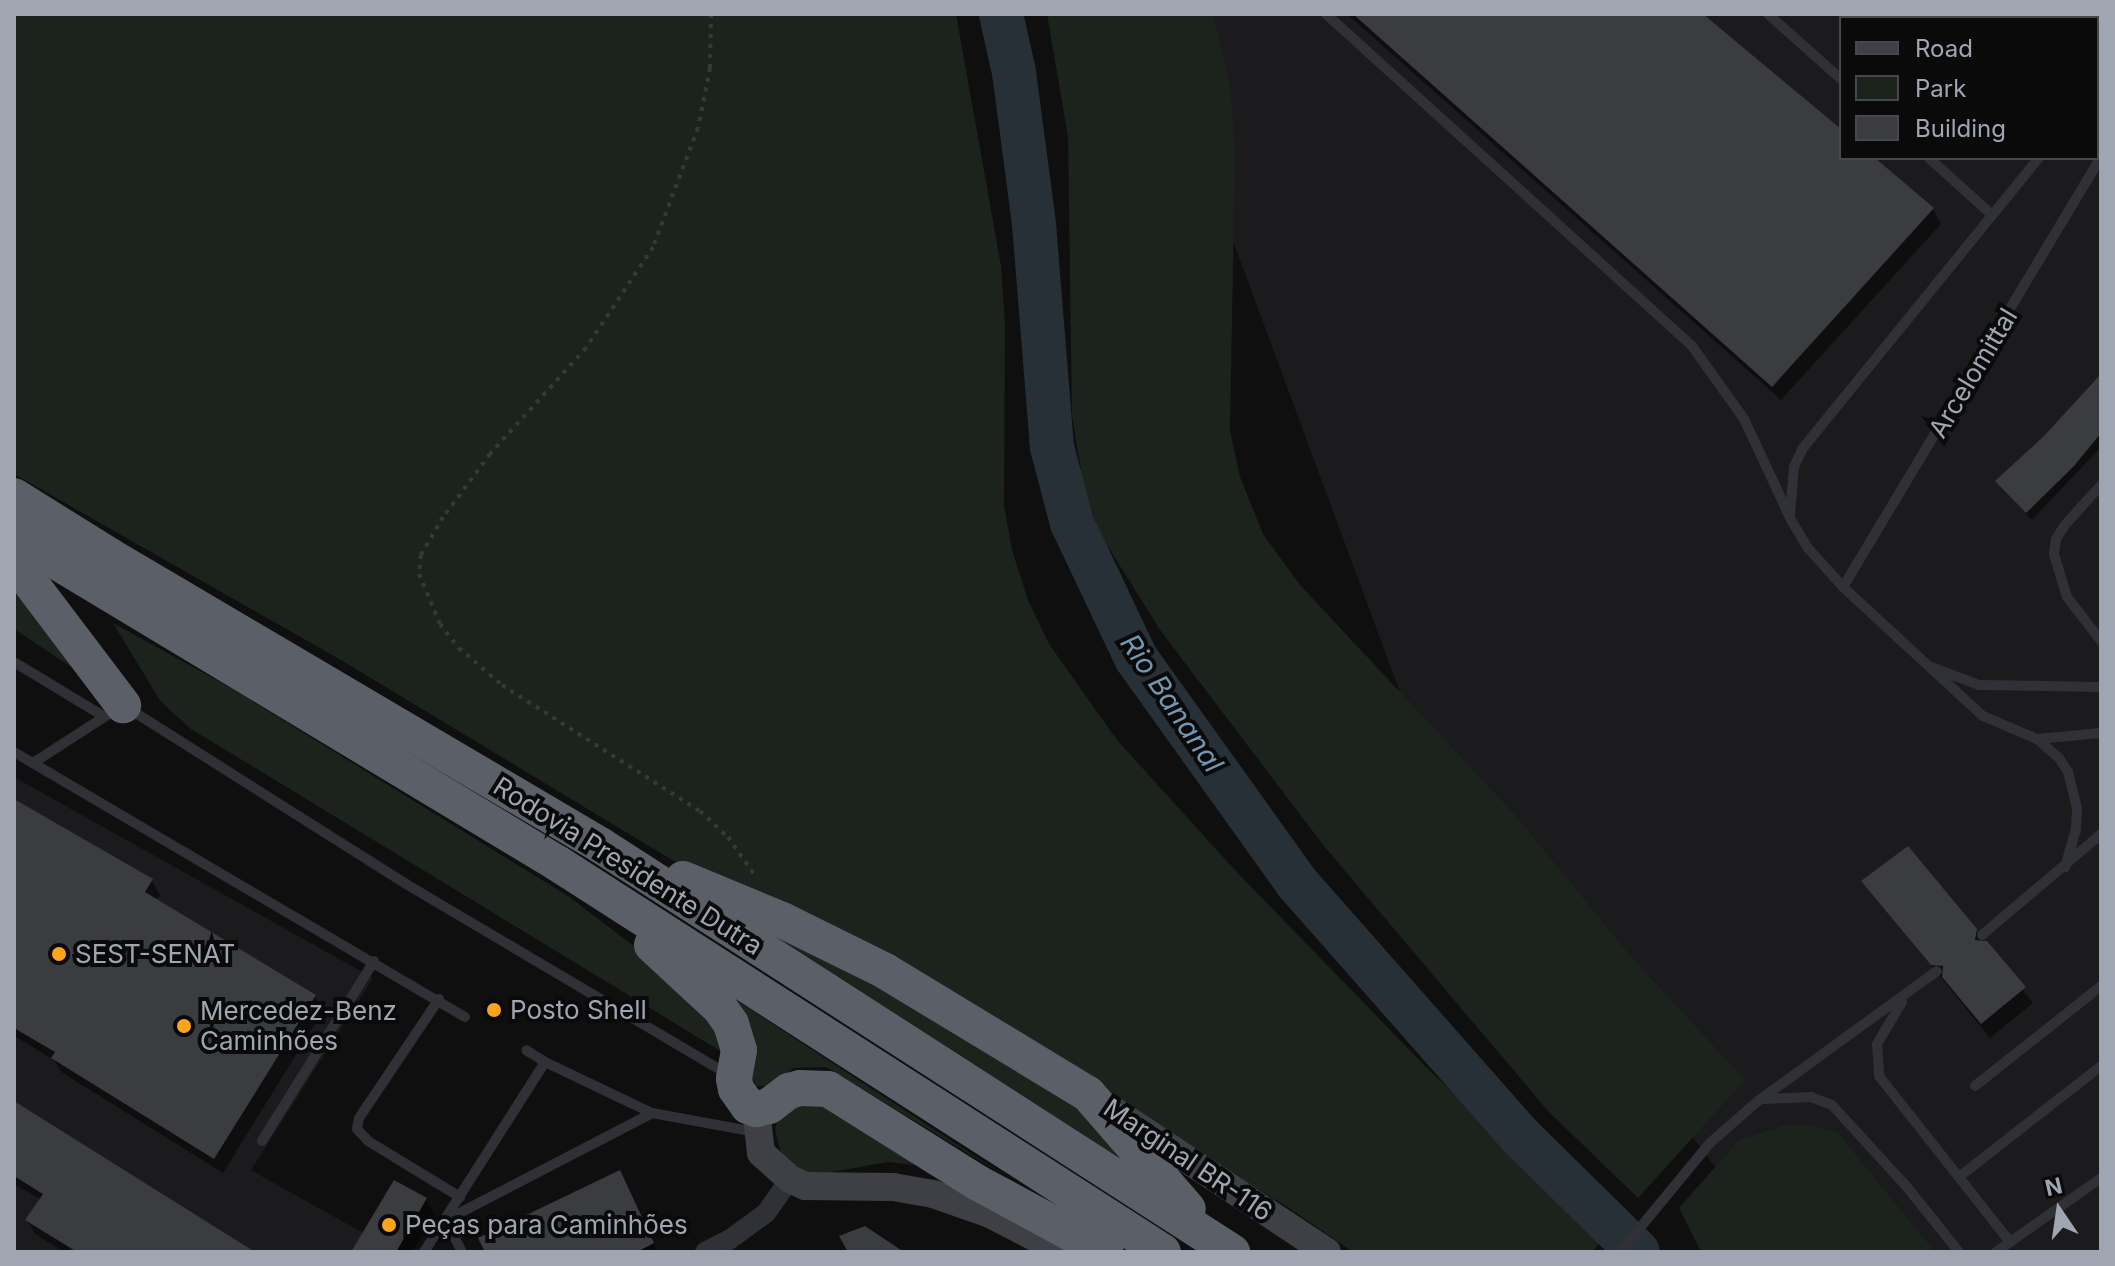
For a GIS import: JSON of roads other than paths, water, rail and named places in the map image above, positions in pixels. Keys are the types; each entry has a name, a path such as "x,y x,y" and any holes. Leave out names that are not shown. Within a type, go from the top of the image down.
{"highway":[{"name":"Rodovia Presidente Dutra","path":"14,496 110,556 600,845 1224,1246"},
{"name":"Rodovia Presidente Dutra","path":"14,536 557,863 1163,1252"},
{"path":"14,561 113,710"},
{"path":"600,845 836,945 885,971 1088,1094 1224,1246"},
{"path":"557,863 720,1008 737,1040 739,1063 734,1079 741,1101 757,1121 769,1106 794,1089 828,1089 978,1183 1106,1252"}],"main road":[{"name":"Marginal BR-116","path":"1088,1094 1327,1252"},
{"path":"757,1121 761,1153 790,1179 805,1186 893,1187 933,1194 990,1214 1063,1252"}],"street":[{"path":"705,1252 729,1240 766,1213 790,1179"}],"lane":[{"path":"1326,14 1692,346 1744,419 1791,520 1808,548 1843,587 1983,716 2037,739 2059,758 2073,786 2076,829 2065,867"},
{"path":"1768,14 1839,77"},
{"name":"Arcelomittal","path":"1843,587 2101,157"},
{"path":"1931,160 1992,215"},
{"path":"1791,520 1789,493 1803,448 2037,160"},
{"path":"2101,485 2065,525 2056,539 2054,554 2067,597 2101,641"},
{"path":"14,662 113,710 734,1079"},
{"path":"1923,663 1979,685 2101,687"},
{"path":"33,763 113,710"},
{"path":"2037,739 2101,733"},
{"path":"14,752 465,1017"},
{"path":"1982,935 2101,834"},
{"path":"262,1141 374,961"},
{"path":"1620,1252 1710,1143 1758,1101 1937,971"},
{"path":"1975,1086 2101,986"},
{"path":"1905,997 1877,1044 1875,1067 1885,1084 2010,1242"},
{"path":"439,999 359,1118 357,1129 368,1141 460,1197"},
{"path":"526,1050 652,1113 757,1121"},
{"path":"424,1252 545,1062"},
{"path":"1959,1177 2101,1066"},
{"path":"1758,1101 1811,1097 1832,1105 1907,1187 1959,1252"},
{"path":"446,1220 652,1113"},
{"path":"1996,1252 2101,1178"},
{"path":"446,1220 462,1252"}],"waterway":[{"name":"Rio Bananal","path":"1001,14 1014,72 1034,224 1052,447 1072,523 1136,658 1297,883 1520,1136 1638,1252"}],"place":[{"name":"SEST-SENAT","path":"59,954"},
{"name":"Posto Shell","path":"494,1010"},
{"name":"Mercedez-Benz Caminhões","path":"184,1026"},
{"name":"Peças para Caminhões","path":"389,1225"}]}
